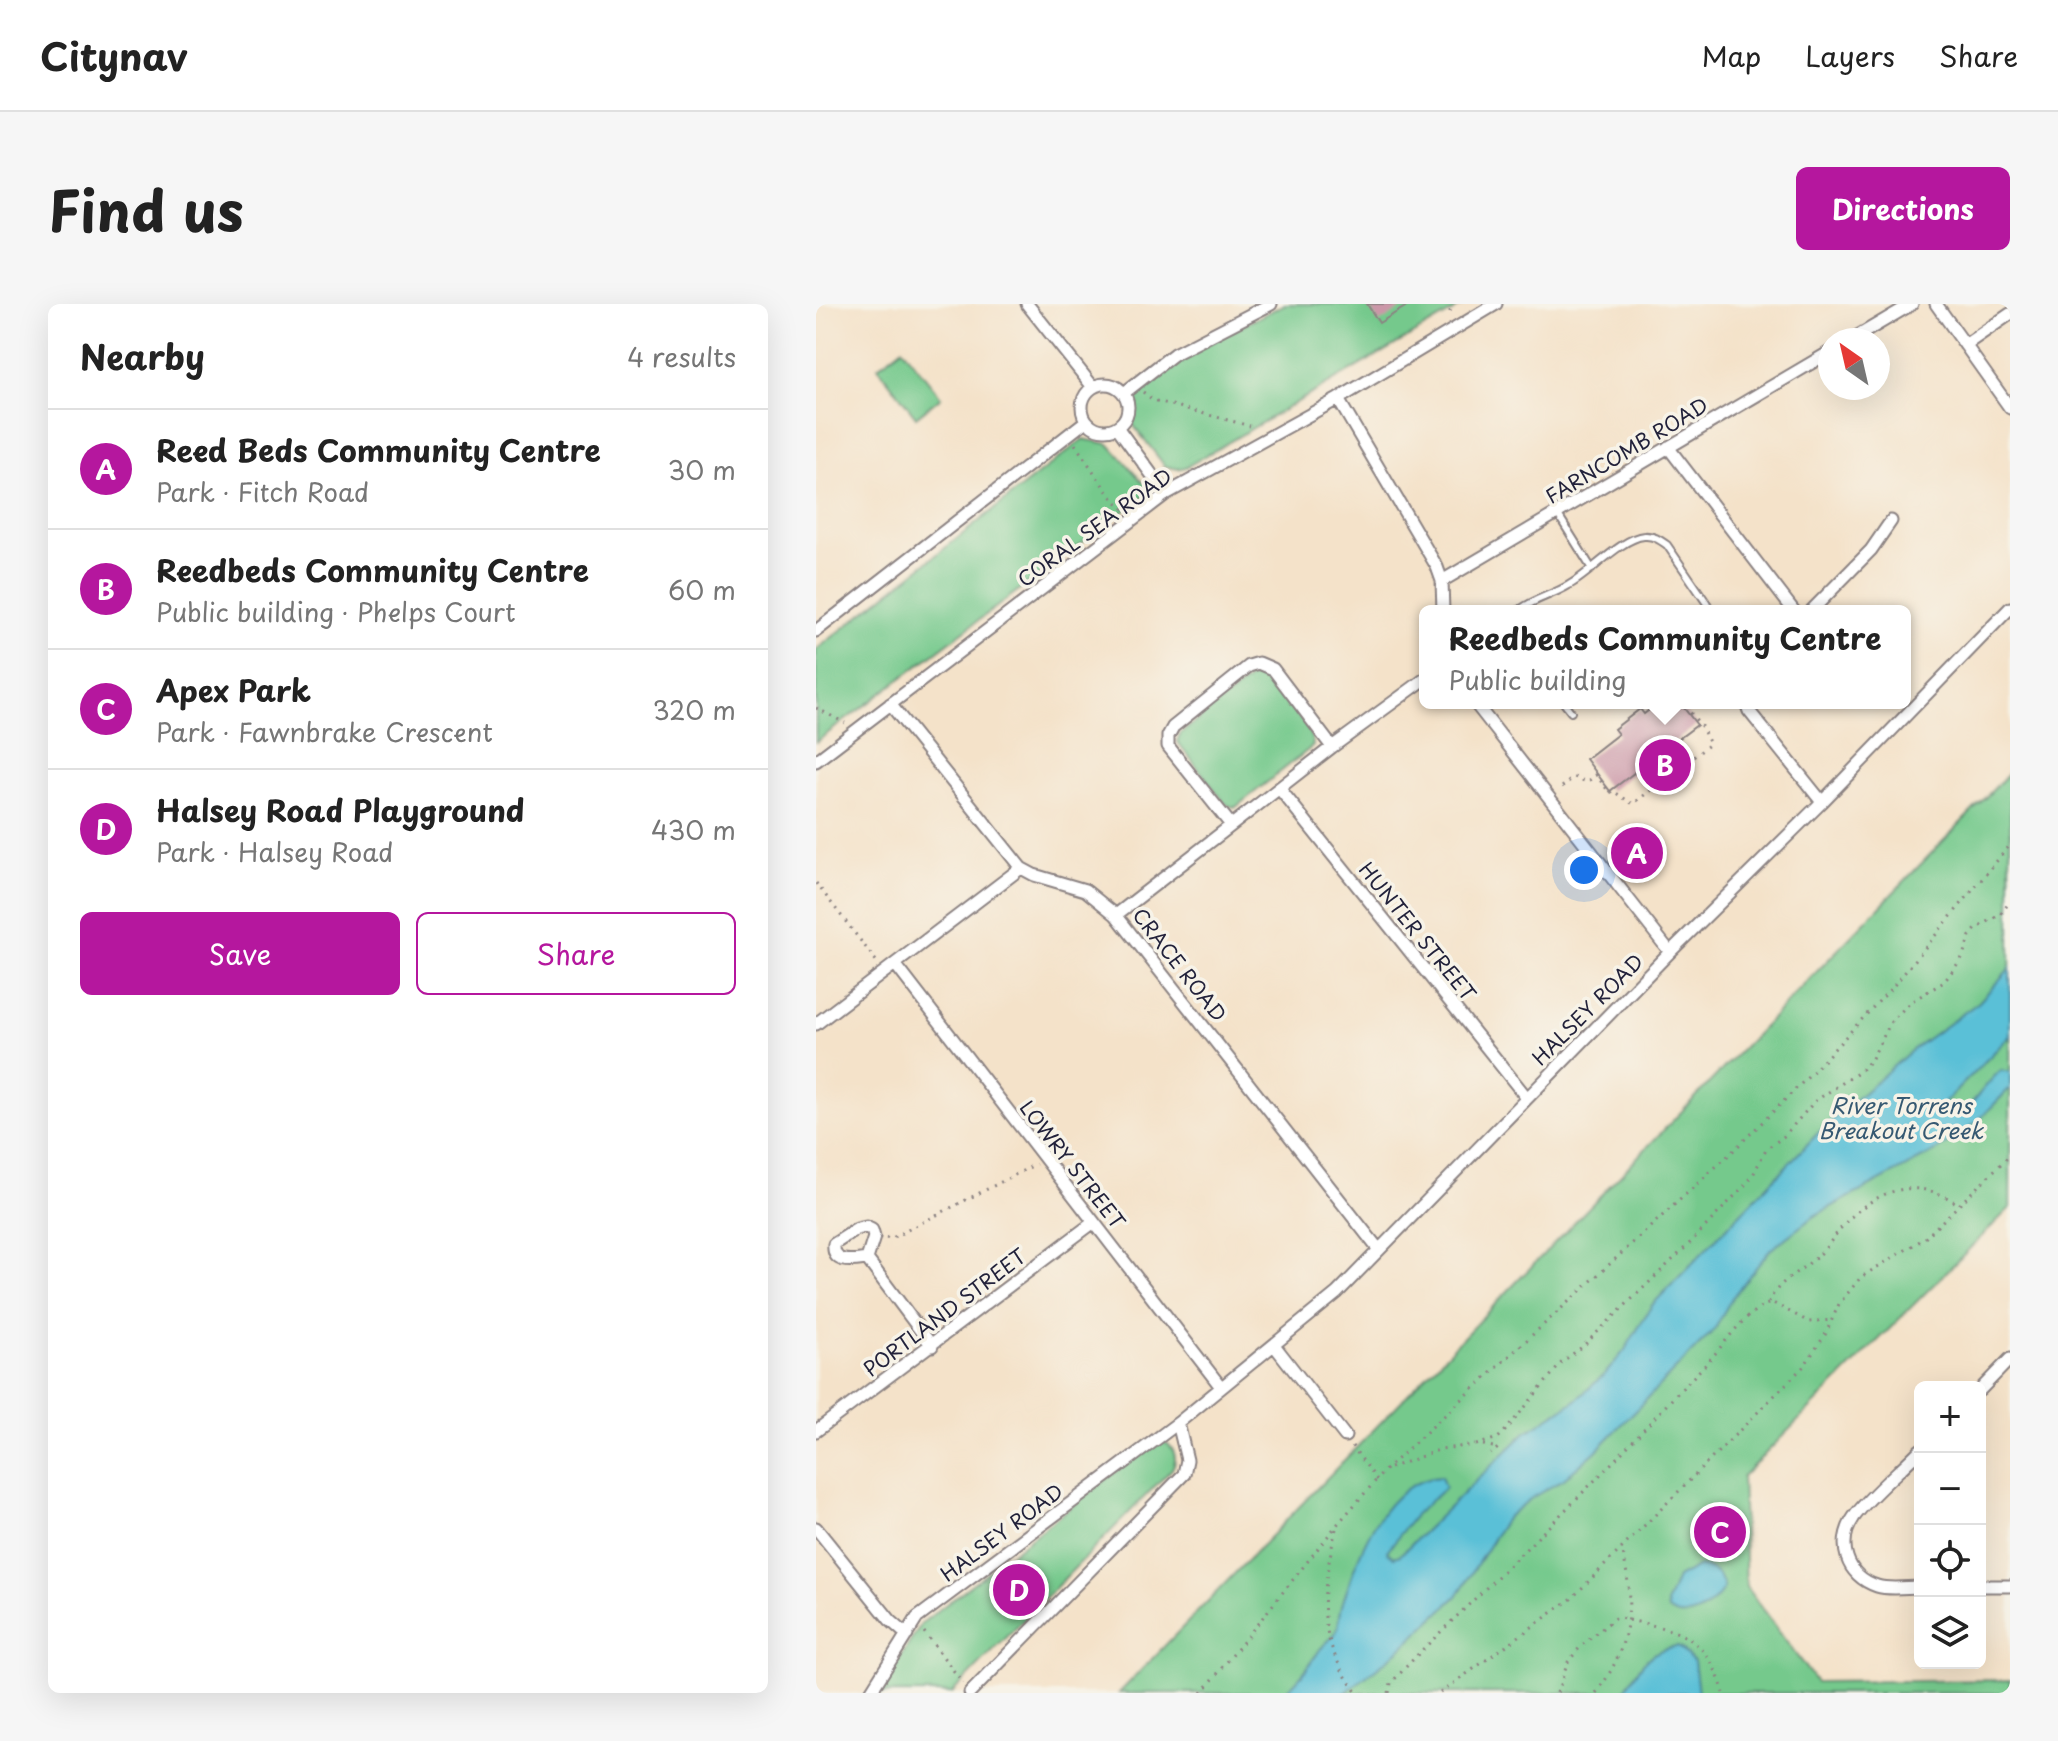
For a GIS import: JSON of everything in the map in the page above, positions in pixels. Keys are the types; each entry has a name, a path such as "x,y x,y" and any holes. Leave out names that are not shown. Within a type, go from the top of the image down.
{"street":[{"path":"1027,304 1093,387"},
{"path":"1124,393 1174,354 1271,304"},
{"name":"CORAL SEA ROAD","path":"816,761 1166,494 1338,399 1496,304"},
{"path":"1871,328 1912,304"},
{"path":"1936,304 2010,408"},
{"path":"1965,345 2010,314"},
{"name":"FARNCOMB ROAD","path":"1442,581 1818,359"},
{"path":"1111,384 1124,393 1128,410 1117,427 1101,430 1086,421 1082,403 1084,395 1093,387 1111,384"},
{"path":"1338,399 1437,567 1442,581 1443,605"},
{"path":"816,631 1086,421"},
{"path":"1117,427 1166,494"},
{"path":"1668,447 1789,605"},
{"path":"1817,605 1871,550 1891,521"},
{"name":"HALSEY ROAD","path":"870,1693 916,1621 1178,1423 1337,1293 2010,608"},
{"path":"1231,825 1168,746 1167,740 1173,727 1249,666 1259,663 1273,669 1332,747"},
{"path":"1116,915 1419,683"},
{"path":"816,1024 1021,868 890,704"},
{"path":"1480,709 1670,952"},
{"path":"1748,709 1822,802"},
{"name":"HUNTER STREET","path":"1279,788 1527,1098"},
{"name":"CRACE ROAD","path":"1021,868 1085,890 1116,915 1379,1250"},
{"name":"LOWRY STREET","path":"890,968 1045,1159 1221,1387"},
{"name":"PORTLAND STREET","path":"816,1431 1094,1222"},
{"path":"866,1227 872,1230 874,1237 867,1259 848,1262 838,1259 834,1244 857,1229 866,1227"},
{"path":"867,1259 932,1346"},
{"path":"1274,1345 1345,1436"},
{"path":"1986,1384 2010,1359"},
{"path":"970,1692 1184,1474 1187,1460 1178,1423"},
{"path":"1914,1587 1878,1587 1860,1578 1847,1563 1844,1539 1854,1517 1917,1453"},
{"path":"816,1528 881,1610 907,1635"},
{"path":"1986,1586 2010,1586"}],"lane":[{"path":"1557,513 1592,569"},
{"path":"1526,605 1568,586 1628,542 1642,536 1656,537 1667,545 1708,605"}],"path":[{"path":"1450,312 1451,304"},
{"path":"1143,392 1153,400 1250,426"},
{"path":"1068,435 1108,493 1134,518"},
{"path":"816,708 857,729"},
{"path":"1562,787 1574,777 1587,782 1596,775 1610,793 1613,791 1633,804 1710,744 1688,709"},
{"path":"1202,1693 1336,1526 1386,1469 1722,1162 1806,1079 1896,983 2010,845"},
{"path":"816,883 890,968"},
{"path":"1386,1469 1441,1449 1476,1445 1498,1438 1563,1361 1582,1347 1688,1245 1745,1185 1766,1149 1783,1137 1815,1101 1859,1072 1871,1060 1892,1020 1912,1001 1944,982 1962,958 1970,936 2001,914 2010,901"},
{"path":"1440,1693 1571,1599 1804,1366 1819,1347 1839,1304 1861,1277 1925,1238 2010,1155"},
{"path":"874,1237 890,1239 1045,1159"},
{"path":"1389,1693 1391,1683 1421,1651 1608,1466 1718,1352 1750,1314 1769,1303 1777,1289 1821,1254 1847,1221 1877,1199 1903,1189 1920,1187 1936,1191 1959,1206"},
{"path":"1769,1303 1809,1322 1832,1320"},
{"path":"1345,1436 1377,1480"},
{"path":"1476,1445 1498,1448 1491,1454"},
{"path":"1336,1526 1324,1582 1328,1634 1341,1669 1357,1693"},
{"path":"1596,1693 1615,1663 1629,1619 1630,1590 1622,1549"},
{"path":"1557,1693 1568,1662 1581,1646 1616,1617 1690,1637 1712,1665 1724,1693"},
{"path":"916,1621 970,1692"}],"green space":[{"path":"1285,304 1465,304 1186,467 1165,466 1131,422 1130,414 1136,397 1202,346"},
{"path":"902,348 941,397 916,417 878,367"},
{"path":"1083,439 1109,444 1151,491 816,742 816,650"},
{"path":"1253,676 1265,677 1286,699 1307,729 1313,746 1236,807 1229,806 1177,741 1180,734"},
{"path":"2010,772 2010,1208 1742,1477 1746,1587 1816,1682 2010,1680 2010,1693 1119,1693"},
{"path":"1161,1440 1174,1452 1172,1469 952,1693 878,1693 922,1623 1154,1442"}],"water":[{"name":"River Torrens Breakout Creek","path":"2010,968 2010,1036 1945,1102 1948,1115 1960,1115 2001,1070 2010,1072 2010,1088 1977,1122 1938,1150 1814,1216 1770,1250 1731,1299 1715,1329 1595,1452 1564,1479 1507,1517 1457,1596 1401,1649 1345,1693 1283,1693 1299,1679 1336,1632 1356,1563 1389,1505 1421,1481 1441,1477 1445,1488 1416,1514 1387,1551 1394,1557 1400,1555 1525,1433 1575,1401 1606,1373 1625,1350 1652,1305 1824,1127 1912,1050 1979,1002"},
{"path":"1699,1566 1716,1572 1724,1588 1707,1607 1692,1614 1676,1614 1668,1610 1667,1603 1677,1578"},
{"path":"1678,1646 1694,1661 1698,1693 1623,1693 1651,1656"}],"building":[{"path":"1367,304 1410,304 1379,323"},
{"path":"1640,709 1644,714 1650,709 1685,709 1697,725 1669,746 1674,752 1648,772 1643,766 1610,791 1586,759 1618,734 1614,729"}],"place":[{"name":"Reedbeds Community Centre","path":"1665,765"},
{"name":"Reed Beds Community Centre","path":"1637,853"},
{"name":"Apex Park","path":"1720,1532"},
{"name":"Halsey Road Playground","path":"1019,1590"}]}
